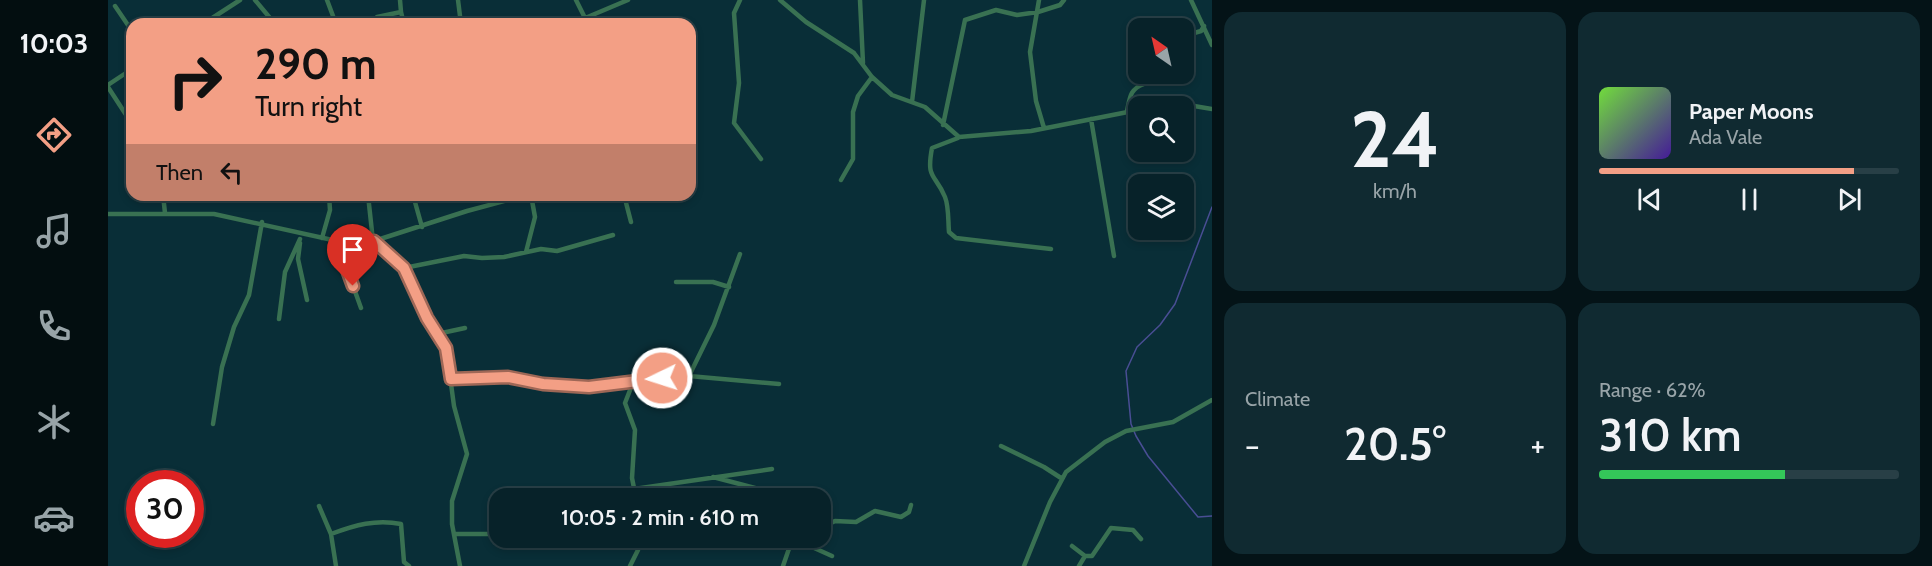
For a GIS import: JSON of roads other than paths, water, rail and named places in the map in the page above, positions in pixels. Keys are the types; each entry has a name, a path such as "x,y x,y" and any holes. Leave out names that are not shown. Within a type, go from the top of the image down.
{"street":[{"path":"212,18 240,0"},
{"path":"255,0 270,18"},
{"path":"327,0 334,18"},
{"path":"400,0 402,18"},
{"path":"458,0 460,18"},
{"path":"576,0 584,17 628,0"},
{"path":"740,0 734,14 739,83 734,123 761,159"},
{"path":"780,0 806,22 854,52 872,76 892,94 925,107 959,137"},
{"path":"860,0 863,63"},
{"path":"912,102 924,0"},
{"path":"1039,0 1030,52 1036,101 1044,128"},
{"path":"944,125 965,20 996,10 1017,15 1038,12 1059,5 1064,0"},
{"path":"1191,0 1212,45"},
{"path":"115,6 126,22"},
{"path":"377,17 401,12"},
{"path":"1194,33 1201,31 1204,26"},
{"path":"126,73 108,86 126,114"},
{"path":"841,180 853,159 855,149 853,112 858,96 872,76"},
{"path":"1051,249 956,238 949,232 945,198 930,176 929,163 932,148 959,137 1044,128 1127,111 1131,92 1144,84"},
{"path":"1194,105 1212,109"},
{"path":"1091,118 1114,256"},
{"path":"164,201 165,213"},
{"path":"322,238 330,210 329,201"},
{"path":"369,201 373,241 404,268 446,348 453,406 466,454 452,501 460,566"},
{"path":"415,201 422,227"},
{"path":"108,221 109,214 214,214 261,222 307,236 360,243 506,201"},
{"path":"526,252 535,217 531,201"},
{"path":"626,201 631,222"},
{"path":"213,424 222,367 234,327 249,295 261,222"},
{"path":"404,268 464,256 504,257 541,249 557,251 613,235"},
{"path":"279,319 285,272 300,239 307,236"},
{"path":"300,239 298,259 307,300"},
{"path":"336,241 361,308"},
{"path":"345,264 360,243"},
{"path":"688,376 714,325 740,254"},
{"path":"676,282 712,282 729,287"},
{"path":"437,334 465,328"},
{"path":"451,379 508,377 543,384 589,387 634,380 688,376 779,384"},
{"path":"634,380 625,403 635,430 632,478 634,488"},
{"path":"1024,566 1061,478 1105,442 1129,430 1173,422 1212,400"},
{"path":"1001,446 1044,466 1061,478"},
{"path":"640,488 772,469"},
{"path":"711,476 756,488"},
{"path":"831,523 835,521 855,522 875,511 901,517 909,512 911,505"},
{"path":"319,506 331,534 336,566"},
{"path":"331,534 360,524 388,522 401,524 404,562 410,566"},
{"path":"1072,546 1085,556 1092,556 1111,528 1133,530 1141,539"},
{"path":"455,534 489,534"},
{"path":"630,566 638,548"},
{"path":"783,566 789,548"},
{"path":"814,548 831,556"},
{"path":"1079,566 1085,556"}],"waterway":[{"path":"1212,207 1175,304 1160,325 1137,347 1126,371 1131,424 1136,436 1148,456 1198,517 1212,516"}]}
